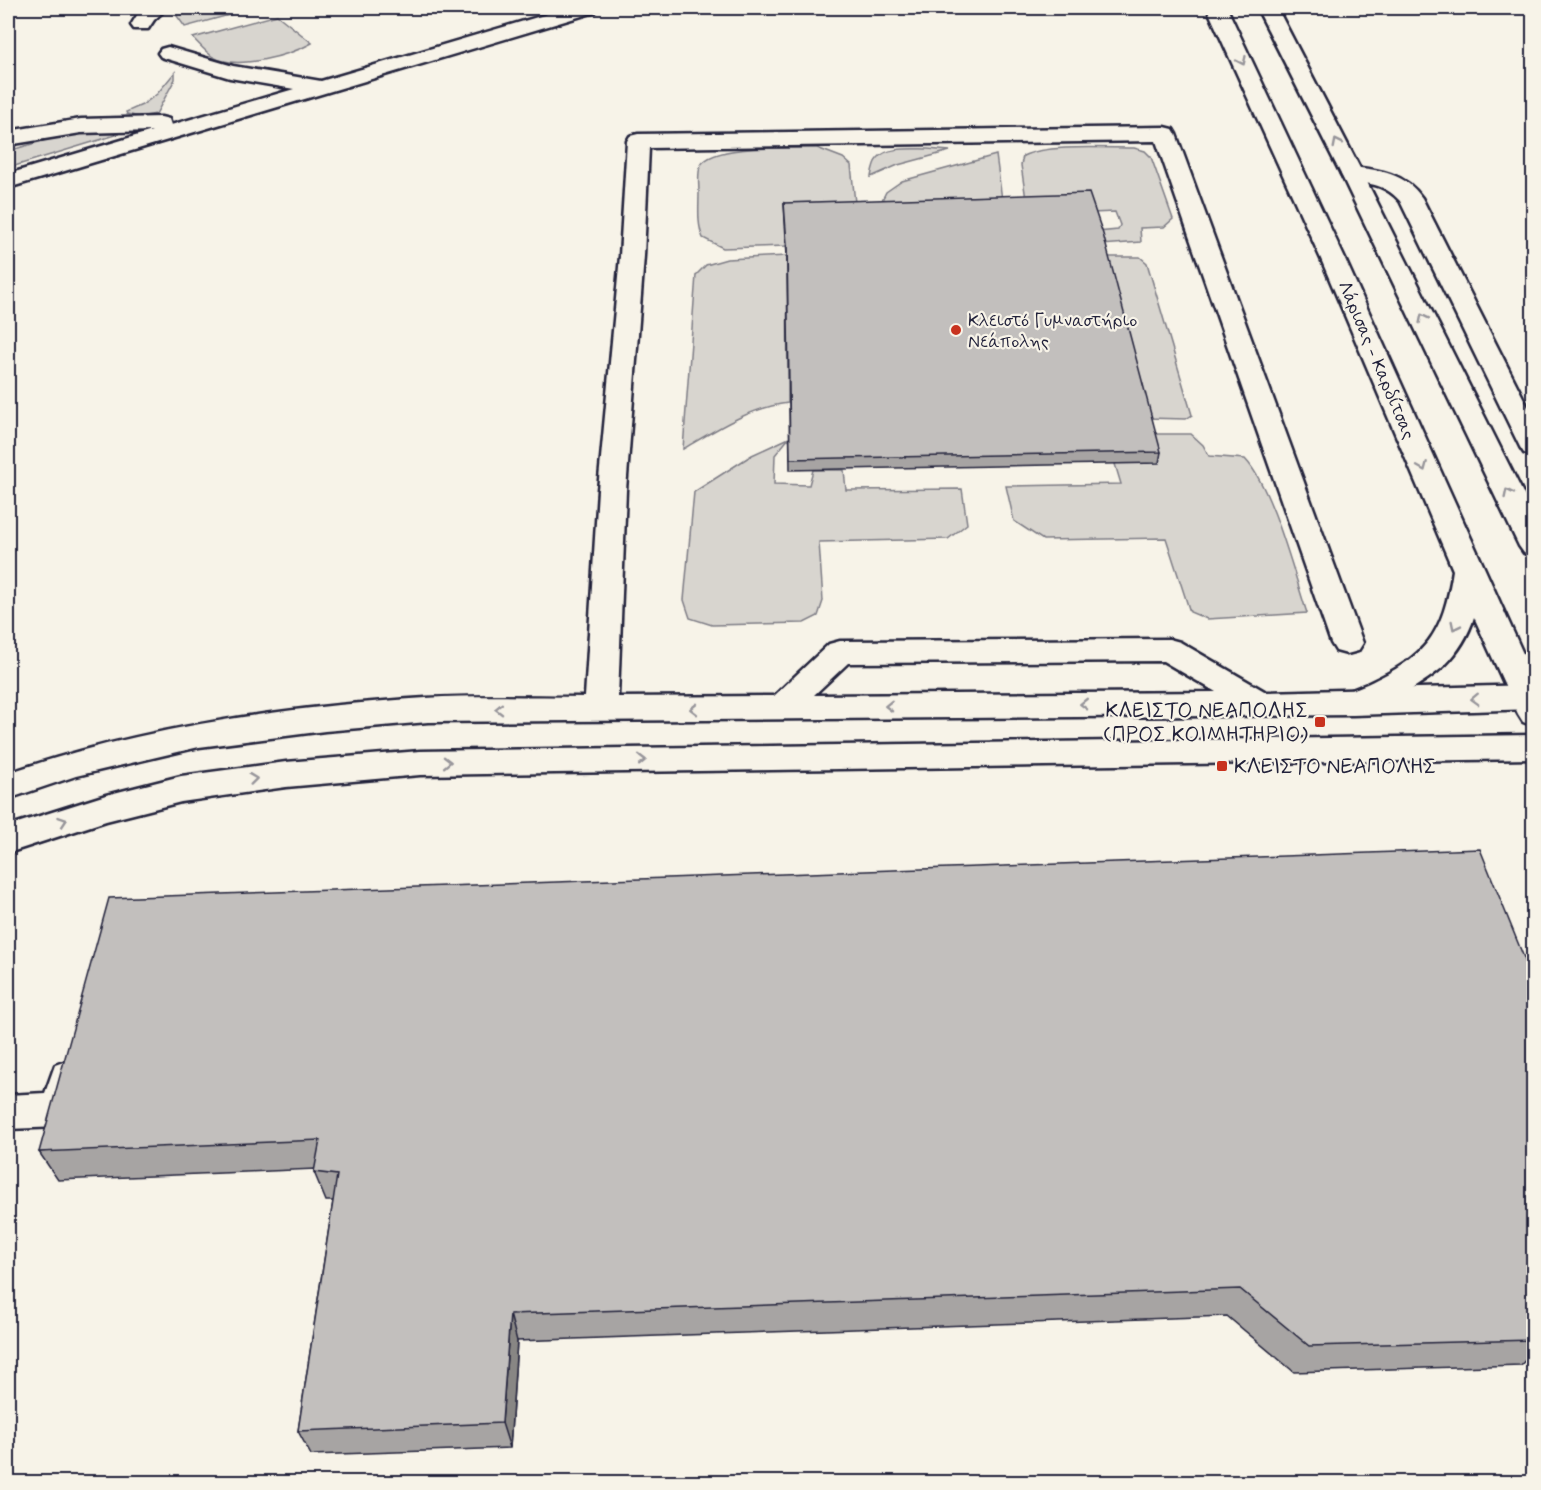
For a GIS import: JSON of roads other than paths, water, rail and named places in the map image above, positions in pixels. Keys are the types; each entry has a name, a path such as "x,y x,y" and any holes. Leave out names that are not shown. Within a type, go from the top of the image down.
{"street":[{"path":"141,25 146,16 157,8"},
{"path":"8,181 588,8"},
{"name":"Λάρισας - Καρδίτσας","path":"1217,8 1333,259 1468,570 1531,703"},
{"path":"1267,8 1352,174 1533,546"},
{"path":"168,52 230,72 326,87"},
{"path":"8,138 81,126 203,123"},
{"path":"601,708 612,490 631,267 638,141 1165,134 1347,643"},
{"path":"1352,174 1388,178 1401,187 1410,198 1533,447"},
{"path":"1353,703 1399,683 1432,659 1458,625 1468,570"},
{"path":"780,709 840,652 1169,650 1258,702"},
{"path":"8,786 72,764 199,735 428,710 780,709 1258,702 1531,703"},
{"path":"8,840 84,813 204,785 318,771 420,763 1533,747"},
{"path":"8,1112 60,1110 77,1042"}],"place":[{"name":"Κλειστό Γυμναστήριο Νεάπολης","path":"956,330"},
{"name":"ΚΛΕΙΣΤΟ ΝΕΑΠΟΛΗΣ (ΠΡΟΣ ΚΟΙΜΗΤΗΡΙΟ)","path":"1320,722"},
{"name":"ΚΛΕΙΣΤΟ ΝΕΑΠΟΛΗΣ","path":"1222,766"}]}
